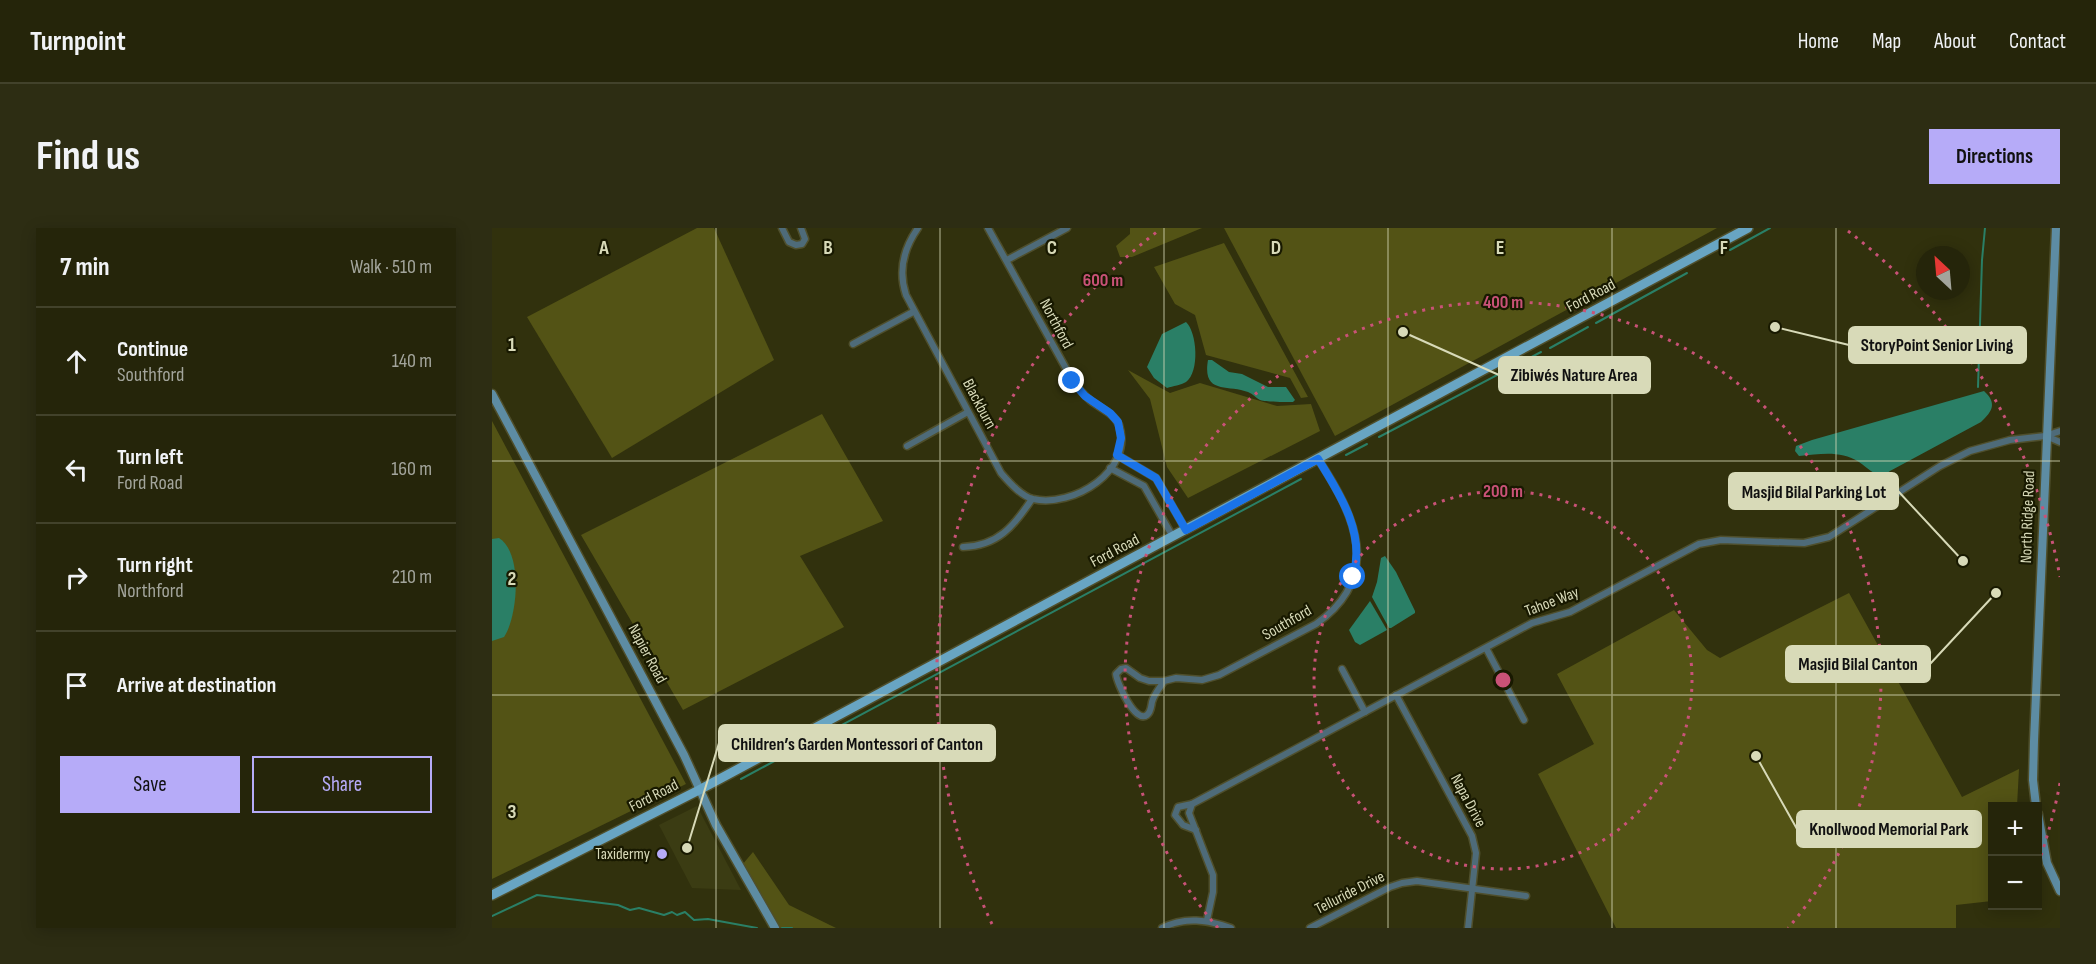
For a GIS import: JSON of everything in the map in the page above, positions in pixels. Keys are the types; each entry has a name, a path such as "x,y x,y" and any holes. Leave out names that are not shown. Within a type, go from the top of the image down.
{"main road":[{"name":"Ford Road","path":"492,895 699,790 1749,228"}],"street":[{"path":"782,228 789,242 796,245 802,244 805,238 801,228"},
{"name":"Blackburn","path":"918,228 909,243 902,270 903,287 913,312 1001,473 1011,484 1032,499"},
{"name":"Northford","path":"988,228 1072,381 1085,396 1110,413 1118,422 1121,438 1117,455 1110,468"},
{"path":"1007,260 1067,228"},
{"name":"North Ridge Road","path":"2035,802 2033,780 2034,741 2045,436 2056,228"},
{"path":"853,344 913,312"},
{"name":"Napier Road","path":"492,394 684,755 716,825 776,928"},
{"path":"907,446 968,412"},
{"name":"Tahoe Way","path":"1191,804 1532,623 1570,612 1699,544 1721,540 1817,542 1829,537 1940,466 1970,451 2010,440 2045,436 2060,431"},
{"path":"2045,436 2060,442"},
{"path":"1117,455 1156,478 1186,530"},
{"name":"Southford","path":"1164,681 1149,713 1144,717 1134,712 1117,681 1116,674 1126,668 1145,680 1164,681 1176,678 1202,680 1219,675 1316,624 1332,611 1342,598 1355,569 1357,554 1355,531 1318,459"},
{"path":"963,547 978,547 995,540 1017,521 1032,499 1062,499 1076,495 1096,484 1110,468 1144,486 1173,537"},
{"path":"1486,648 1524,720"},
{"path":"1342,669 1365,712"},
{"name":"Napa Drive","path":"1396,695 1472,836 1476,853 1468,928"},
{"path":"1196,830 1183,825 1175,815 1178,807 1191,804 1189,813 1196,830 1213,875 1213,892 1207,920"},
{"path":"2042,838 2047,863 2060,891"},
{"name":"Telluride Drive","path":"1310,928 1390,886 1402,883 1417,881 1526,896"},
{"path":"1162,928 1180,921 1207,920 1231,928"}],"shaded area":[{"path":"697,228 714,228 774,360 612,458 527,317"},
{"path":"1130,228 1202,228 1132,257 1120,257 1116,246 1130,234"},
{"path":"1224,228 1717,228 1335,436"},
{"path":"1224,243 1308,397 1301,398 1290,378 1206,355 1195,315 1175,304 1154,267"},
{"path":"1186,322 1195,343 1193,370 1186,382 1167,388 1154,378 1147,367 1162,334"},
{"path":"1208,360 1212,360 1229,372 1242,374 1268,387 1286,387 1295,400 1293,402 1262,401 1248,392 1218,386 1209,379"},
{"path":"1128,370 1170,393 1200,383 1277,406 1311,404 1320,431 1188,498 1167,467 1150,399"},
{"path":"1984,391 1991,399 1992,407 1981,422 1883,476 1845,456 1830,454 1799,456 1795,451 1796,446 1812,440"},
{"path":"822,414 883,521 800,556 844,627 683,710 581,535"},
{"path":"492,421 686,784 492,879"},
{"path":"499,538 507,546 512,557 515,570 515,600 509,627 504,637 492,641 492,539"},
{"path":"1385,556 1396,572 1415,611 1391,628 1372,597 1381,558"},
{"path":"1849,593 1962,797 2019,769 2017,802 1988,802 1988,901 1956,905 1956,928 1616,928 1538,774 1594,744 1557,674 1674,610 1707,650 1720,658"},
{"path":"1370,601 1387,630 1360,645 1355,642 1349,630"},
{"path":"697,806 741,890 692,888 659,825"},
{"path":"753,852 789,905 836,928 780,928 742,865"}],"waterway":[{"path":"1730,250 1770,228"},
{"path":"1978,387 1985,228"},
{"path":"1596,323 1687,273"},
{"path":"1550,348 1588,327"},
{"path":"1379,437 1541,352"},
{"path":"1346,455 1367,444"},
{"path":"741,779 1301,479"},
{"path":"492,916 537,895 618,905 630,910 639,908 664,915 672,912 677,915 685,912 694,920 708,919 757,928"},
{"path":"782,928 792,928"}],"place":[{"name":"StoryPoint Senior Living","path":"1775,327"},
{"name":"Zibiwés Nature Area","path":"1403,332"},
{"name":"Masjid Bilal Parking Lot","path":"1963,561"},
{"name":"Masjid Bilal Canton","path":"1996,593"},
{"name":"Knollwood Memorial Park","path":"1756,756"},
{"name":"Children’s Garden Montessori of Canton","path":"687,848"},
{"name":"Taxidermy","path":"662,854"}],"route":[{"path":"1072,381 1085,396 1110,413 1118,422 1121,438 1117,455 1156,478 1186,530 1318,459 1351,519 1355,531 1357,554 1353,577"}]}
